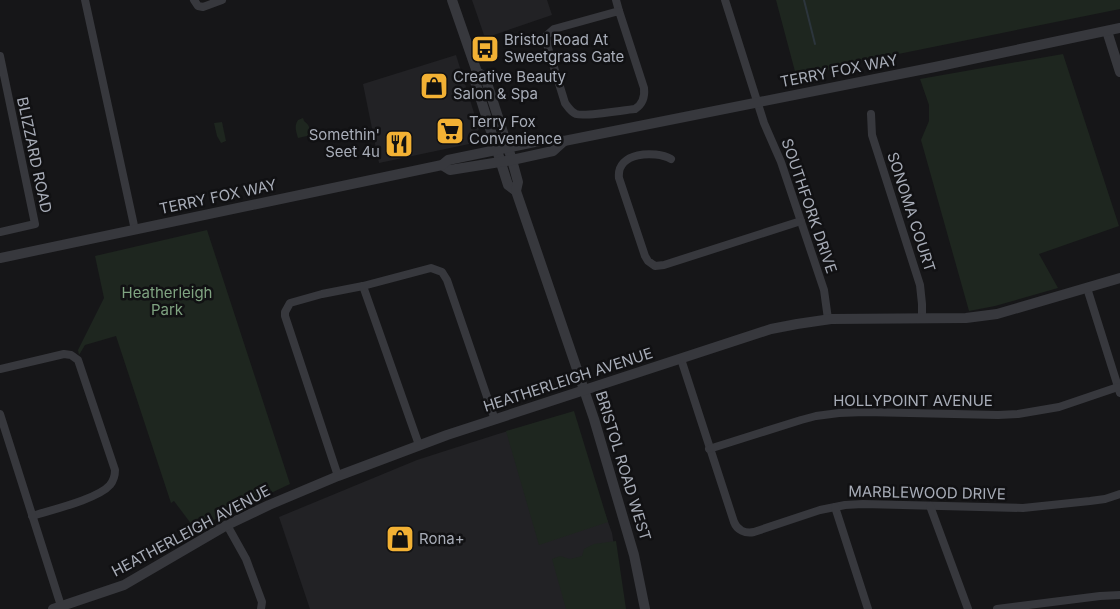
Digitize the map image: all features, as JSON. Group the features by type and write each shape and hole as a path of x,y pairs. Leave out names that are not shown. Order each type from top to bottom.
{"street":[{"path":"85,0 135,230"},
{"path":"194,0 198,6 203,7 222,0"},
{"name":"BRISTOL ROAD WEST","path":"452,0 477,72 475,81 508,185 516,191"},
{"path":"616,0 644,88 643,101 635,109 575,114 565,103 546,36 554,29 619,11"},
{"name":"SOUTHFORK DRIVE","path":"725,0 764,124 781,162 824,290 828,319"},
{"name":"TERRY FOX WAY","path":"0,258 442,166 448,160 549,139 564,141 1120,28"},
{"path":"1107,31 1120,72"},
{"name":"BLIZZARD ROAD","path":"0,61 34,224 0,232"},
{"name":"BRISTOL ROAD WEST","path":"477,72 485,77 509,148 518,182 516,191 584,390 634,555 645,609"},
{"name":"SONOMA COURT","path":"871,114 872,135 920,284 922,318"},
{"name":"TERRY FOX WAY","path":"442,166 450,170 512,160 553,151 564,141"},
{"path":"671,159 658,154 629,158 623,162 619,171 619,178 645,256 655,266 664,265 801,221"},
{"path":"338,476 285,316 290,303 431,268 442,272 447,280 495,420"},
{"name":"HEATHERLEIGH AVENUE","path":"59,608 124,585 227,525 268,505 338,476 419,445 771,330 828,319 966,318 997,314 1120,278"},
{"path":"363,286 419,445"},
{"path":"1087,288 1119,390"},
{"path":"0,369 64,354 78,360 115,470 115,478 110,486 90,497 32,516"},
{"name":"MARBLEWOOD DRIVE","path":"681,359 735,525 744,533 748,534 820,510 863,504 1023,508 1105,499 1120,494"},
{"name":"HOLLYPOINT AVENUE","path":"709,449 816,416 865,412 1018,414 1059,407 1119,390"},
{"path":"0,414 59,608"},
{"path":"930,506 968,609"},
{"path":"835,507 868,609"},
{"path":"227,525 246,559 262,602 261,609"},
{"path":"997,609 1120,595"}],"shaded area":[{"path":"472,0 547,0 552,15 485,38"},
{"path":"456,55 479,129 469,144 379,163 363,84"},
{"path":"569,413 612,533 624,609 310,609 279,517 417,460"}],"green space":[{"path":"776,0 1120,0 1120,9 844,65 797,79"},
{"path":"1063,54 1119,226 1039,254 1058,288 995,306 969,311 921,140 929,121 929,105 920,79"},
{"path":"303,118 309,126 309,133 307,136 298,138 296,124 298,120"},
{"path":"222,122 226,141 221,143 214,123"},
{"name":"Heatherleigh Park","path":"207,230 290,484 195,529 174,501 171,503 116,336 85,345 79,355 78,350 104,298 95,256"},
{"path":"574,411 608,522 539,545 506,431"},
{"path":"616,541 626,609 566,609 552,559 560,556 570,559 582,556 584,549 594,544"}],"waterway":[{"path":"804,0 815,44"}],"place":[{"name":"Bristol Road At Sweetgrass Gate","path":"485,49"},
{"name":"Creative Beauty Salon & Spa","path":"434,86"},
{"name":"Terry Fox Convenience","path":"450,131"},
{"name":"Somethin' Seet 4u","path":"399,144"},
{"name":"Rona+","path":"400,539"}]}
